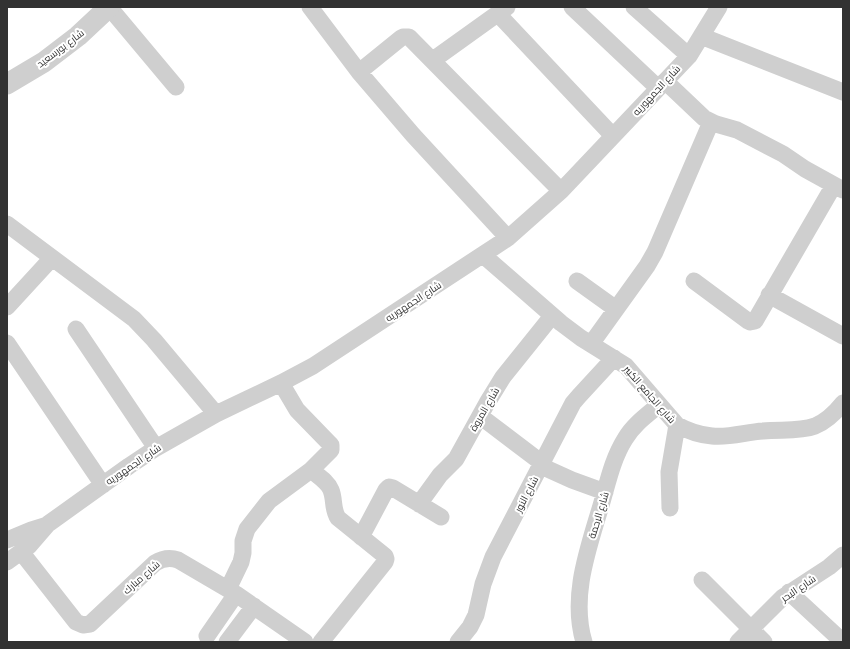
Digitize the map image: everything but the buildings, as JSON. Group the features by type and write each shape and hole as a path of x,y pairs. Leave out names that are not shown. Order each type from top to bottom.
{"street":[{"name":"شارع بورسعيد","path":"7,84 44,62 78,36 109,7"},
{"path":"109,7 176,87"},
{"path":"310,7 359,72 413,135 508,238"},
{"path":"572,7 662,85 711,122 737,130 783,154 838,188 769,295 755,321 750,322 694,282"},
{"path":"634,7 689,56"},
{"name":"شارع الجمهوريه","path":"7,562 22,553 48,524 156,448 216,414 282,383 345,346 508,238 561,191 689,56 719,7"},
{"path":"433,60 503,10 614,136"},
{"path":"359,72 401,38 406,36 412,38 561,191"},
{"path":"701,36 843,92"},
{"path":"591,344 647,266 655,252 711,122"},
{"path":"7,224 134,319 154,340 216,414"},
{"name":"شارع الجامع الكبير","path":"483,255 552,316 632,372 677,425 700,435 713,436 814,427 826,421 843,403"},
{"path":"7,307 52,258"},
{"path":"577,281 616,309"},
{"path":"769,295 843,336"},
{"name":"شارع المروة","path":"420,504 440,475 456,460 503,377 552,316"},
{"path":"76,329 156,448"},
{"path":"7,343 103,484"},
{"name":"شارع النور","path":"458,642 470,627 476,614 483,584 493,557 576,399 614,358"},
{"path":"207,636 232,592 241,562 243,541 247,528 269,501 311,470 331,450 331,445 297,410 282,383"},
{"name":"شارع الرحمة","path":"584,642 579,605 582,573 605,492 619,449 626,437 634,427 660,405"},
{"path":"480,416 542,464 572,480 605,492"},
{"path":"670,508 669,467 677,425"},
{"path":"311,470 329,486 332,493 334,511 338,518 385,556 386,560 321,642"},
{"path":"362,537 388,488 393,488 441,517"},
{"name":"شارع الجمهوريه","path":"7,540 48,524"},
{"name":"شارع مبارك","path":"22,553 76,622 83,625 90,624 155,563 166,558 178,560 232,592 305,642"},
{"name":"شارع البحر","path":"738,642 777,601 842,559"},
{"path":"702,580 750,630 764,642"},
{"path":"789,592 843,642"},
{"path":"227,642 254,606"}]}
